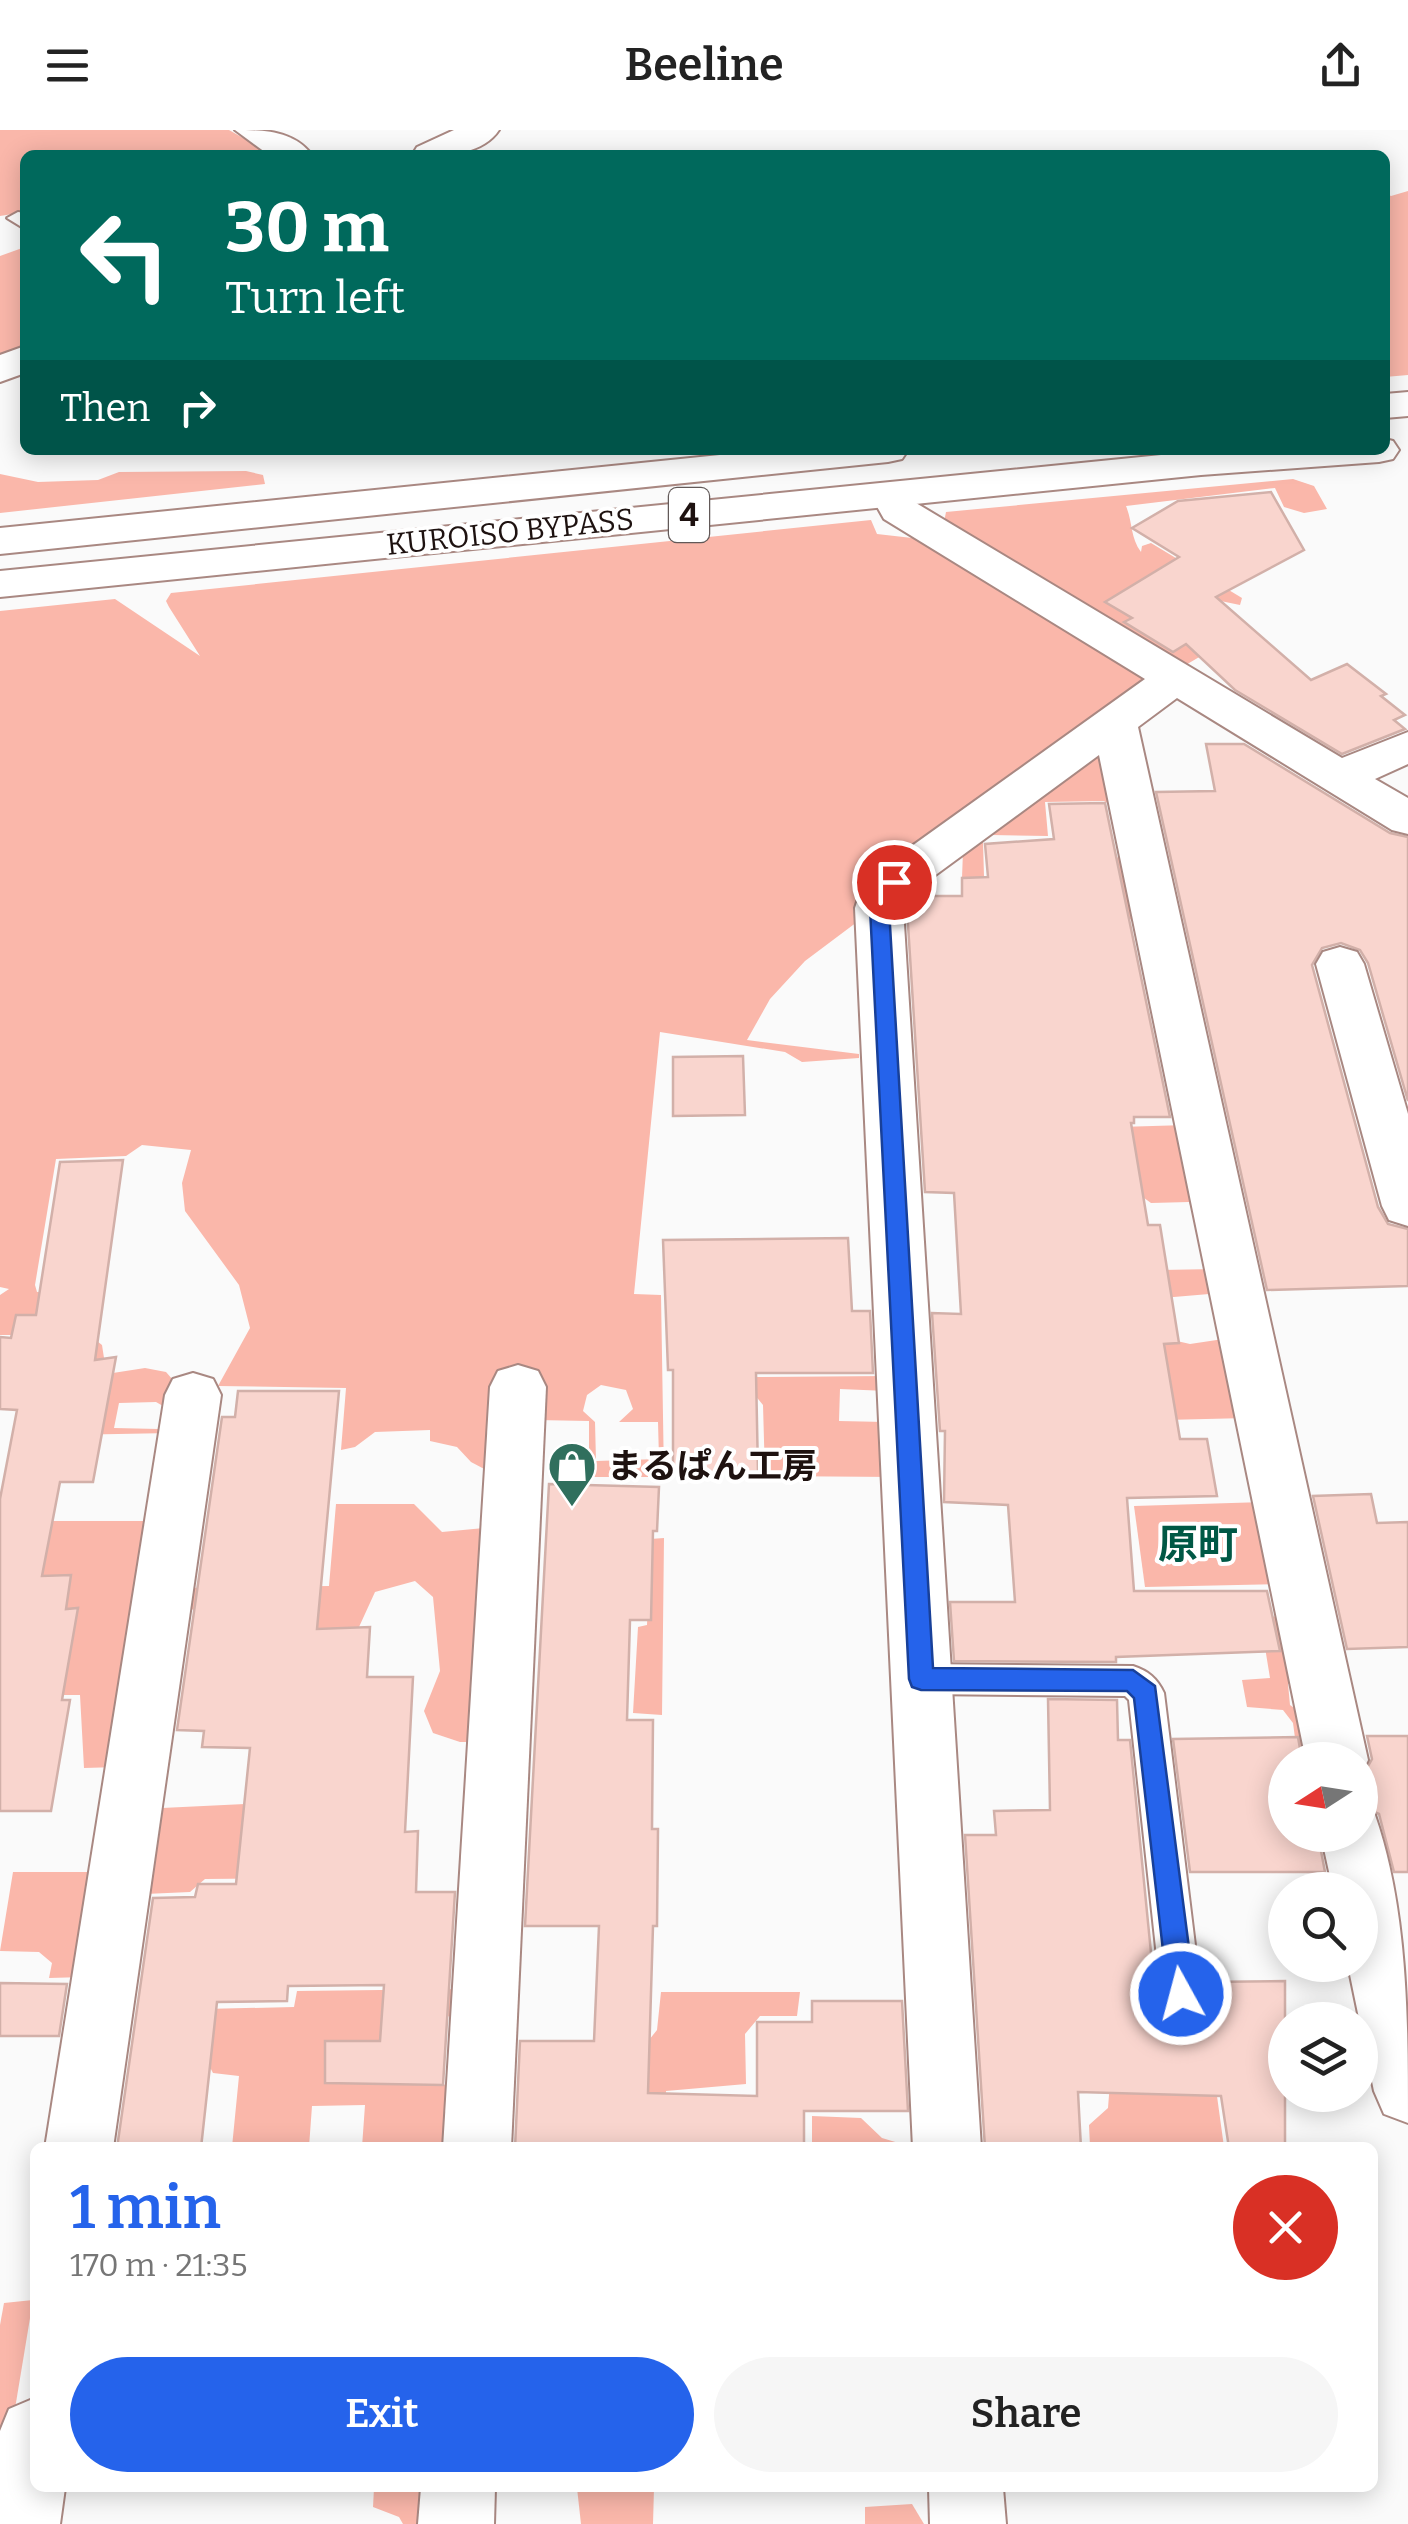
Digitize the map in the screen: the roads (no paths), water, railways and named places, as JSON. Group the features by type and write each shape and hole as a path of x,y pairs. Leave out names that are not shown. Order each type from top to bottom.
{"main road":[{"path":"252,130 286,150"},
{"path":"440,150 482,130"},
{"name":"KUROISO BYPASS","path":"0,542 840,455"},
{"name":"KUROISO BYPASS","path":"0,584 1312,455"},
{"path":"892,496 899,510 1408,819"},
{"path":"948,2142 880,908 884,893 894,882 1176,677"},
{"path":"1115,723 1333,1742"},
{"path":"1340,778 1408,746"},
{"path":"1340,964 1389,1066 1408,1206"},
{"path":"476,2142 518,1386"},
{"path":"80,2142 193,1395"},
{"path":"1357,1852 1408,2091"},
{"path":"22,2524 30,2469"},
{"path":"456,2524 458,2492"},
{"path":"966,2492 968,2524"}],"lane":[{"path":"921,1679 1133,1680 1146,1693 1181,1994"}],"place":[{"name":"まるぱん工房","path":"572,1508"}],"district":[{"name":"原町","path":"1198,1544"}]}
